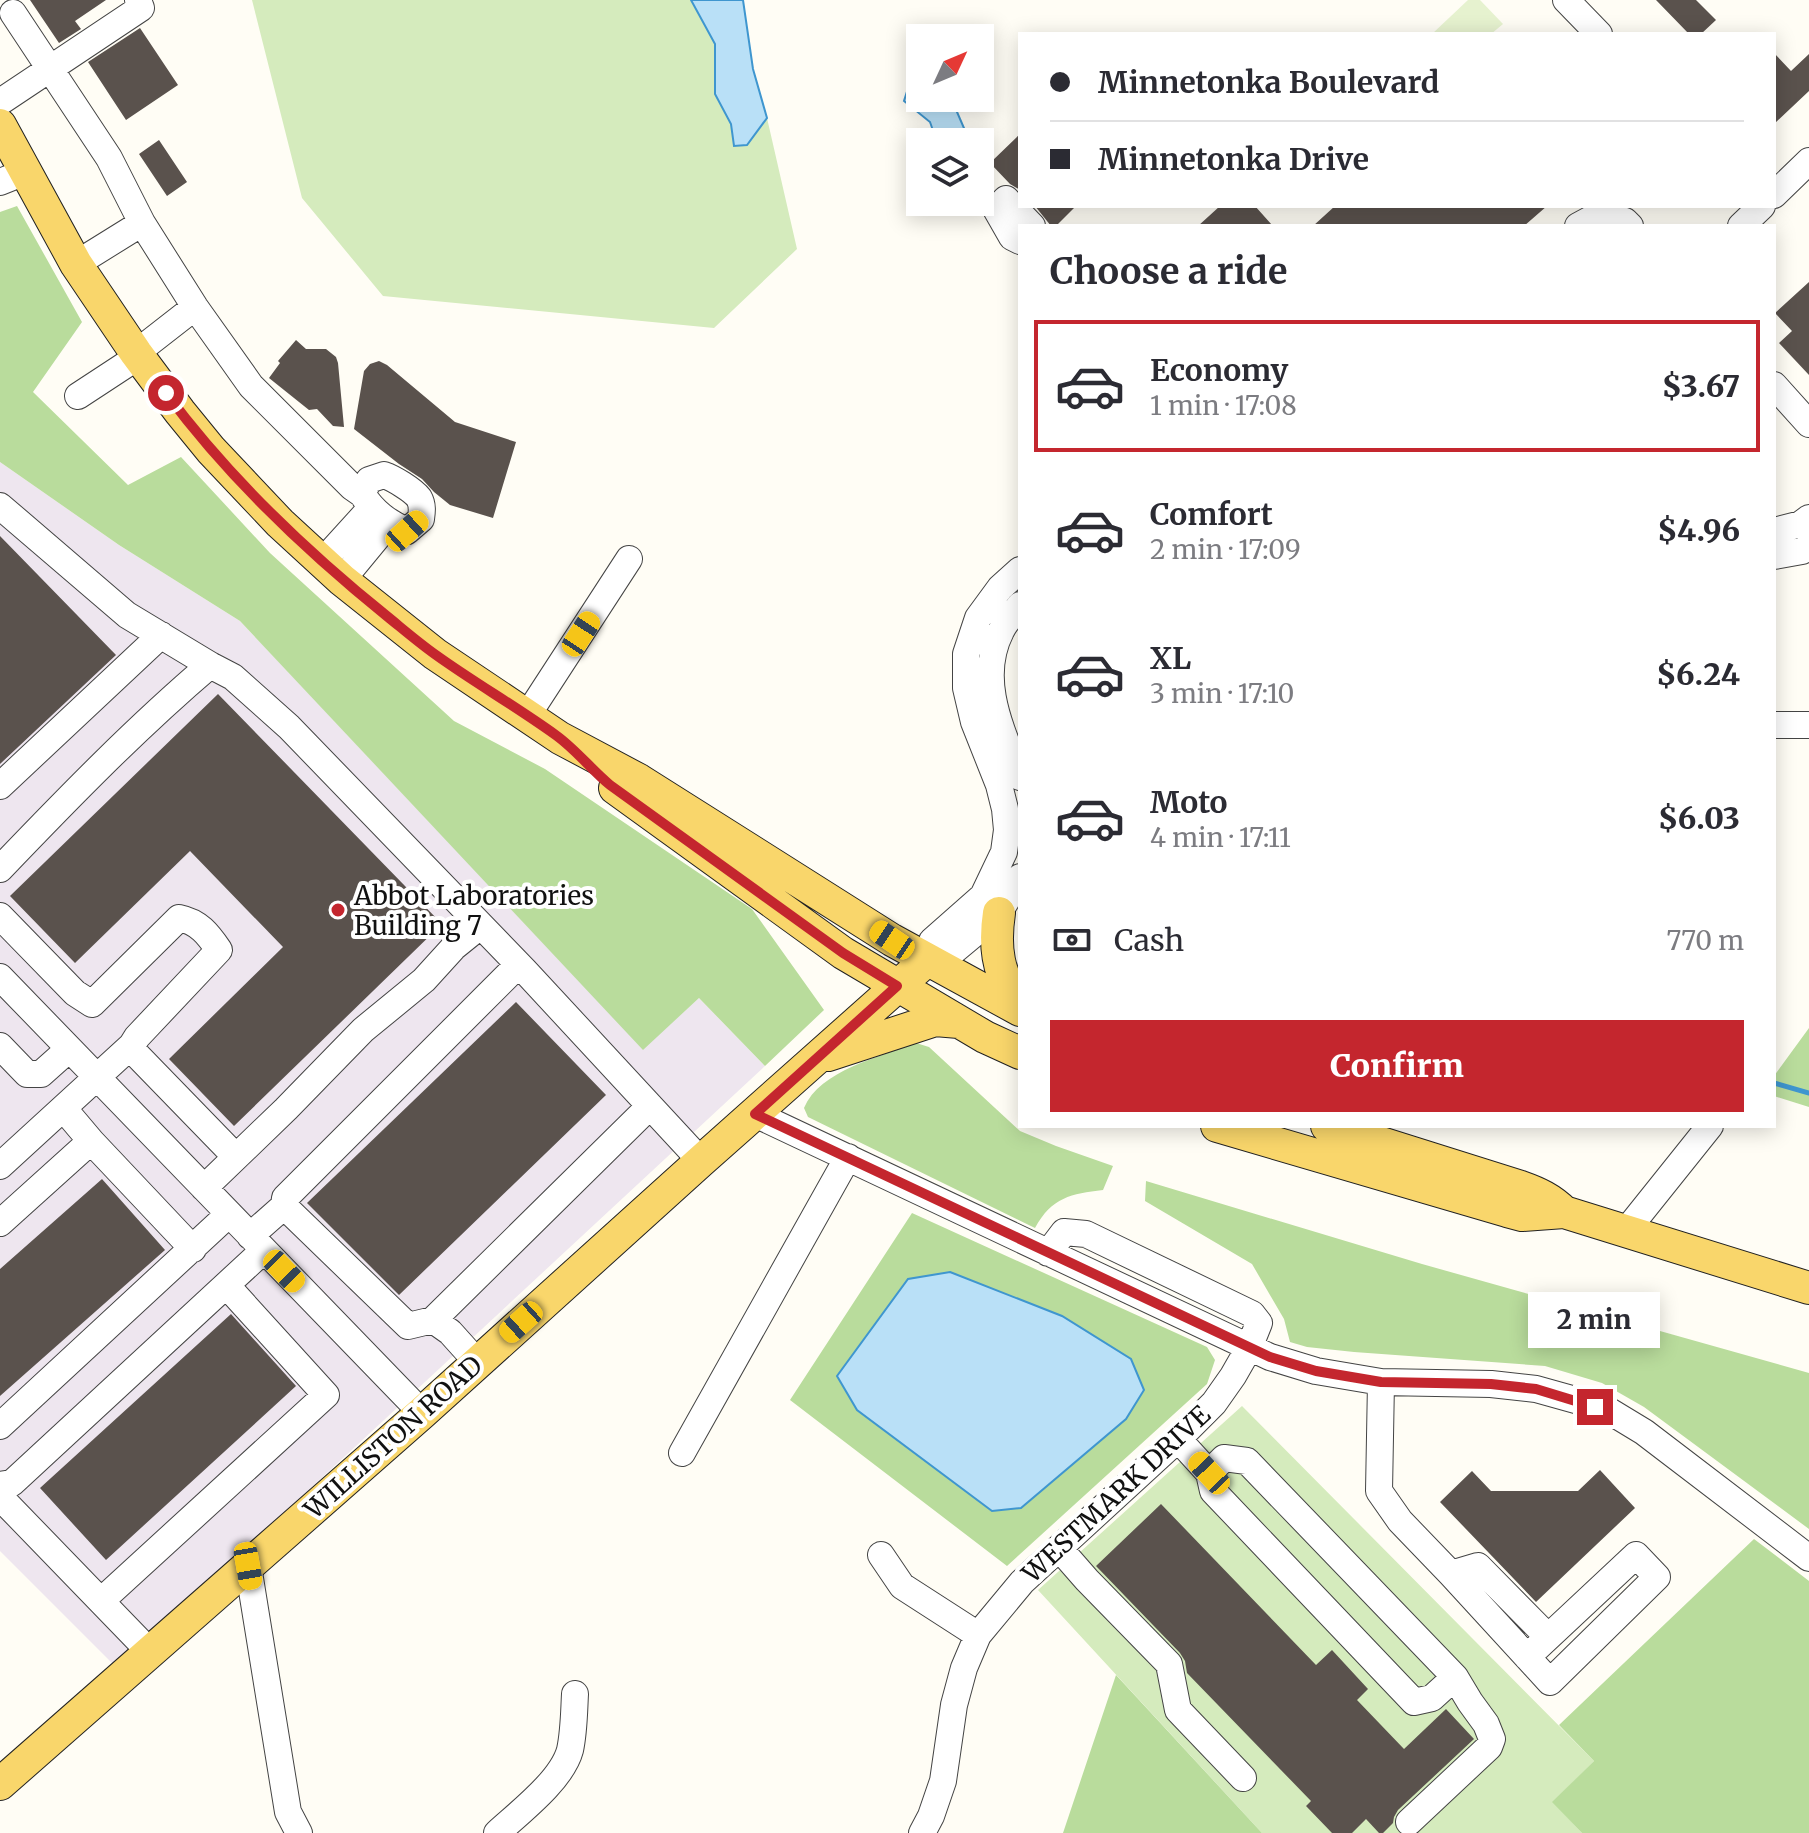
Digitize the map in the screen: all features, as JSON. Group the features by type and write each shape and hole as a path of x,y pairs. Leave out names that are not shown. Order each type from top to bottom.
{"main road":[{"path":"0,125 13,177 138,355 211,450 280,523 332,571 435,654 560,738 639,780 892,940 1018,1009"},
{"path":"560,738 610,785 843,953 985,1037 1018,1052"},
{"path":"999,913 997,958 1003,976 1018,1000"},
{"name":"WILLISTON ROAD","path":"0,1784 422,1413 927,960"},
{"path":"817,1058 935,1020 959,1022"},
{"path":"1224,1128 1522,1215 1564,1212 1809,1288"},
{"path":"1333,1128 1541,1194 1564,1212"}],"street":[{"path":"0,102 141,8 138,0"},
{"path":"1566,0 1597,32"},
{"path":"13,13 109,158 142,223 195,307 251,386 374,508 332,571"},
{"path":"1776,193 1809,161"},
{"path":"1018,240 1012,237 996,209 1006,199 1030,224"},
{"path":"1743,224 1760,208"},
{"path":"1582,224 1602,213 1628,224"},
{"path":"76,264 142,223"},
{"path":"78,396 138,355 195,307"},
{"path":"1776,387 1809,424"},
{"path":"0,506 127,615 233,677 289,727 701,1161"},
{"path":"1776,530 1801,524 1809,518"},
{"path":"1776,556 1809,547"},
{"path":"527,716 629,559"},
{"name":"WILLISTON ROAD","path":"927,960 932,941 983,896 1004,852 1007,830 1005,809 968,699 966,654 978,618 1000,588 1018,572"},
{"path":"1018,608 1001,629 990,662 993,705 1018,772"},
{"path":"0,786 161,635"},
{"path":"0,869 170,699 210,665"},
{"path":"1776,725 1809,725"},
{"name":"WILLISTON ROAD","path":"927,960 951,953 999,913 1018,880"},
{"path":"0,916 75,993 92,1004 179,918 190,920 207,932 219,950 137,1037 133,1049 0,1166"},
{"path":"204,1188 363,1030 424,980 454,947 480,926"},
{"path":"0,1485 12,1483 227,1286 284,1206 285,1198 518,965"},
{"path":"0,977 422,1413"},
{"path":"0,1046 27,1074 41,1074 69,1049"},
{"path":"133,1049 236,1157"},
{"path":"284,1206 408,1326 433,1320 650,1106"},
{"path":"64,1109 193,1249"},
{"path":"755,1114 1249,1348 1316,1371 1381,1382 1491,1384 1536,1389 1611,1412 1644,1432 1809,1558"},
{"path":"1626,1231 1708,1128"},
{"path":"0,1223 91,1141"},
{"path":"682,1453 848,1157"},
{"path":"0,1426 229,1214"},
{"path":"101,1601 326,1395 227,1286"},
{"path":"433,1320 450,1332 477,1362"},
{"name":"WESTMARK DRIVE","path":"922,1833 943,1781 954,1705 964,1668 978,1635 1022,1582 1214,1403 1249,1348"},
{"path":"1381,1382 1379,1491 1400,1521 1550,1682 1657,1577 1636,1555 1527,1657"},
{"path":"1178,1439 1209,1473 1213,1491 1414,1702 1432,1698 1455,1677"},
{"path":"1209,1473 1224,1458 1247,1461 1455,1677 1486,1724 1492,1739 1489,1747 1409,1822"},
{"path":"0,1497 150,1652"},
{"path":"1059,1548 1169,1664 1178,1710 1243,1778"},
{"path":"881,1555 902,1586 978,1635"},
{"path":"248,1566 288,1812 299,1833"},
{"path":"1451,1574 1478,1566 1555,1631 1583,1649"},
{"path":"497,1833 559,1772 569,1753 575,1694"}],"shaded area":[{"path":"0,462 119,545 240,621 643,1049 699,998 765,1066 117,1668 0,1551"}],"green space":[{"path":"252,0 691,0 715,44 715,94 731,124 734,145 747,145 767,118 797,249 714,328 383,296 302,198"},
{"path":"1468,0 1480,0 1503,24 1493,32 1434,32"},
{"path":"17,206 82,322 33,392 128,485 181,457 270,553 454,721 545,769 752,909 824,1010 765,1066 699,998 643,1050 240,621 119,545 0,462 0,212"},
{"path":"1809,1028 1809,1107 1776,1097 1776,1073"},
{"path":"916,1043 929,1047 1020,1131 1113,1166 1103,1190 1063,1199 1048,1210 1035,1228 808,1117 804,1108 812,1095 837,1074"},
{"path":"1146,1181 1422,1264 1809,1373 1809,1529 1644,1407 1602,1383 1545,1366 1354,1352 1290,1342 1284,1319 1252,1264 1145,1201"},
{"path":"912,1213 1207,1347 1215,1360 1207,1384 1007,1566 790,1400"},
{"path":"1242,1406 1594,1761 1553,1802 1582,1833 1262,1833 1038,1590"},
{"path":"1754,1539 1809,1581 1809,1833 1582,1833 1552,1802 1594,1761 1559,1725"},
{"path":"1116,1675 1262,1833 1063,1833"}],"water":[{"path":"691,0 743,0 753,69 767,118 747,145 734,146 731,124 715,94 715,44"},
{"path":"918,112 957,112 964,128 932,128 930,122"},
{"path":"950,1272 1062,1316 1131,1359 1144,1390 1126,1419 1021,1508 992,1511 857,1410 837,1376 908,1279"}],"building":[{"path":"30,0 106,0 75,21 81,29 59,43"},
{"path":"1656,0 1696,0 1716,20 1703,32 1687,32"},
{"path":"140,28 178,85 126,120 88,62"},
{"path":"1809,54 1809,91 1776,122 1776,55 1791,71"},
{"path":"1018,136 1018,189 994,167 994,159"},
{"path":"159,140 187,182 167,196 139,154"},
{"path":"1037,208 1074,208 1058,224 1049,224"},
{"path":"1218,208 1257,208 1271,224 1200,224"},
{"path":"1333,208 1545,208 1526,224 1315,224"},
{"path":"1809,282 1809,375 1779,343 1792,331 1776,312"},
{"path":"296,340 306,349 326,349 336,357 344,427 333,426 317,409 309,410 269,378 280,363 278,361"},
{"path":"379,361 455,422 516,442 493,518 450,505 422,479 354,429 364,371 370,364"},
{"path":"0,536 116,655 0,764"},
{"name":"Abbot Laboratories Building 7","path":"218,694 442,924 234,1126 169,1059 283,947 190,851 75,963 10,896"},
{"path":"516,1002 606,1095 399,1295 307,1203"},
{"path":"102,1179 165,1250 0,1396 0,1269"},
{"path":"231,1314 296,1386 106,1560 40,1488"},
{"path":"1600,1470 1635,1508 1536,1602 1440,1502 1472,1471 1491,1491 1578,1491"},
{"path":"1161,1504 1316,1665 1332,1650 1368,1689 1357,1700 1404,1749 1446,1709 1474,1739 1398,1810 1393,1823 1383,1833 1379,1833 1366,1819 1352,1833 1332,1833 1306,1806 1311,1801 1187,1673 1180,1653 1096,1566"}],"waterway":[{"path":"1776,1084 1809,1093"}],"place":[{"name":"Abbot Laboratories Building 7","path":"338,910"}],"route":[{"path":"166,393 211,450 280,523 342,580 435,654 560,738 610,785 843,953 897,986 755,1114 1270,1357 1316,1371 1381,1382 1491,1384 1536,1389 1595,1407"}]}
